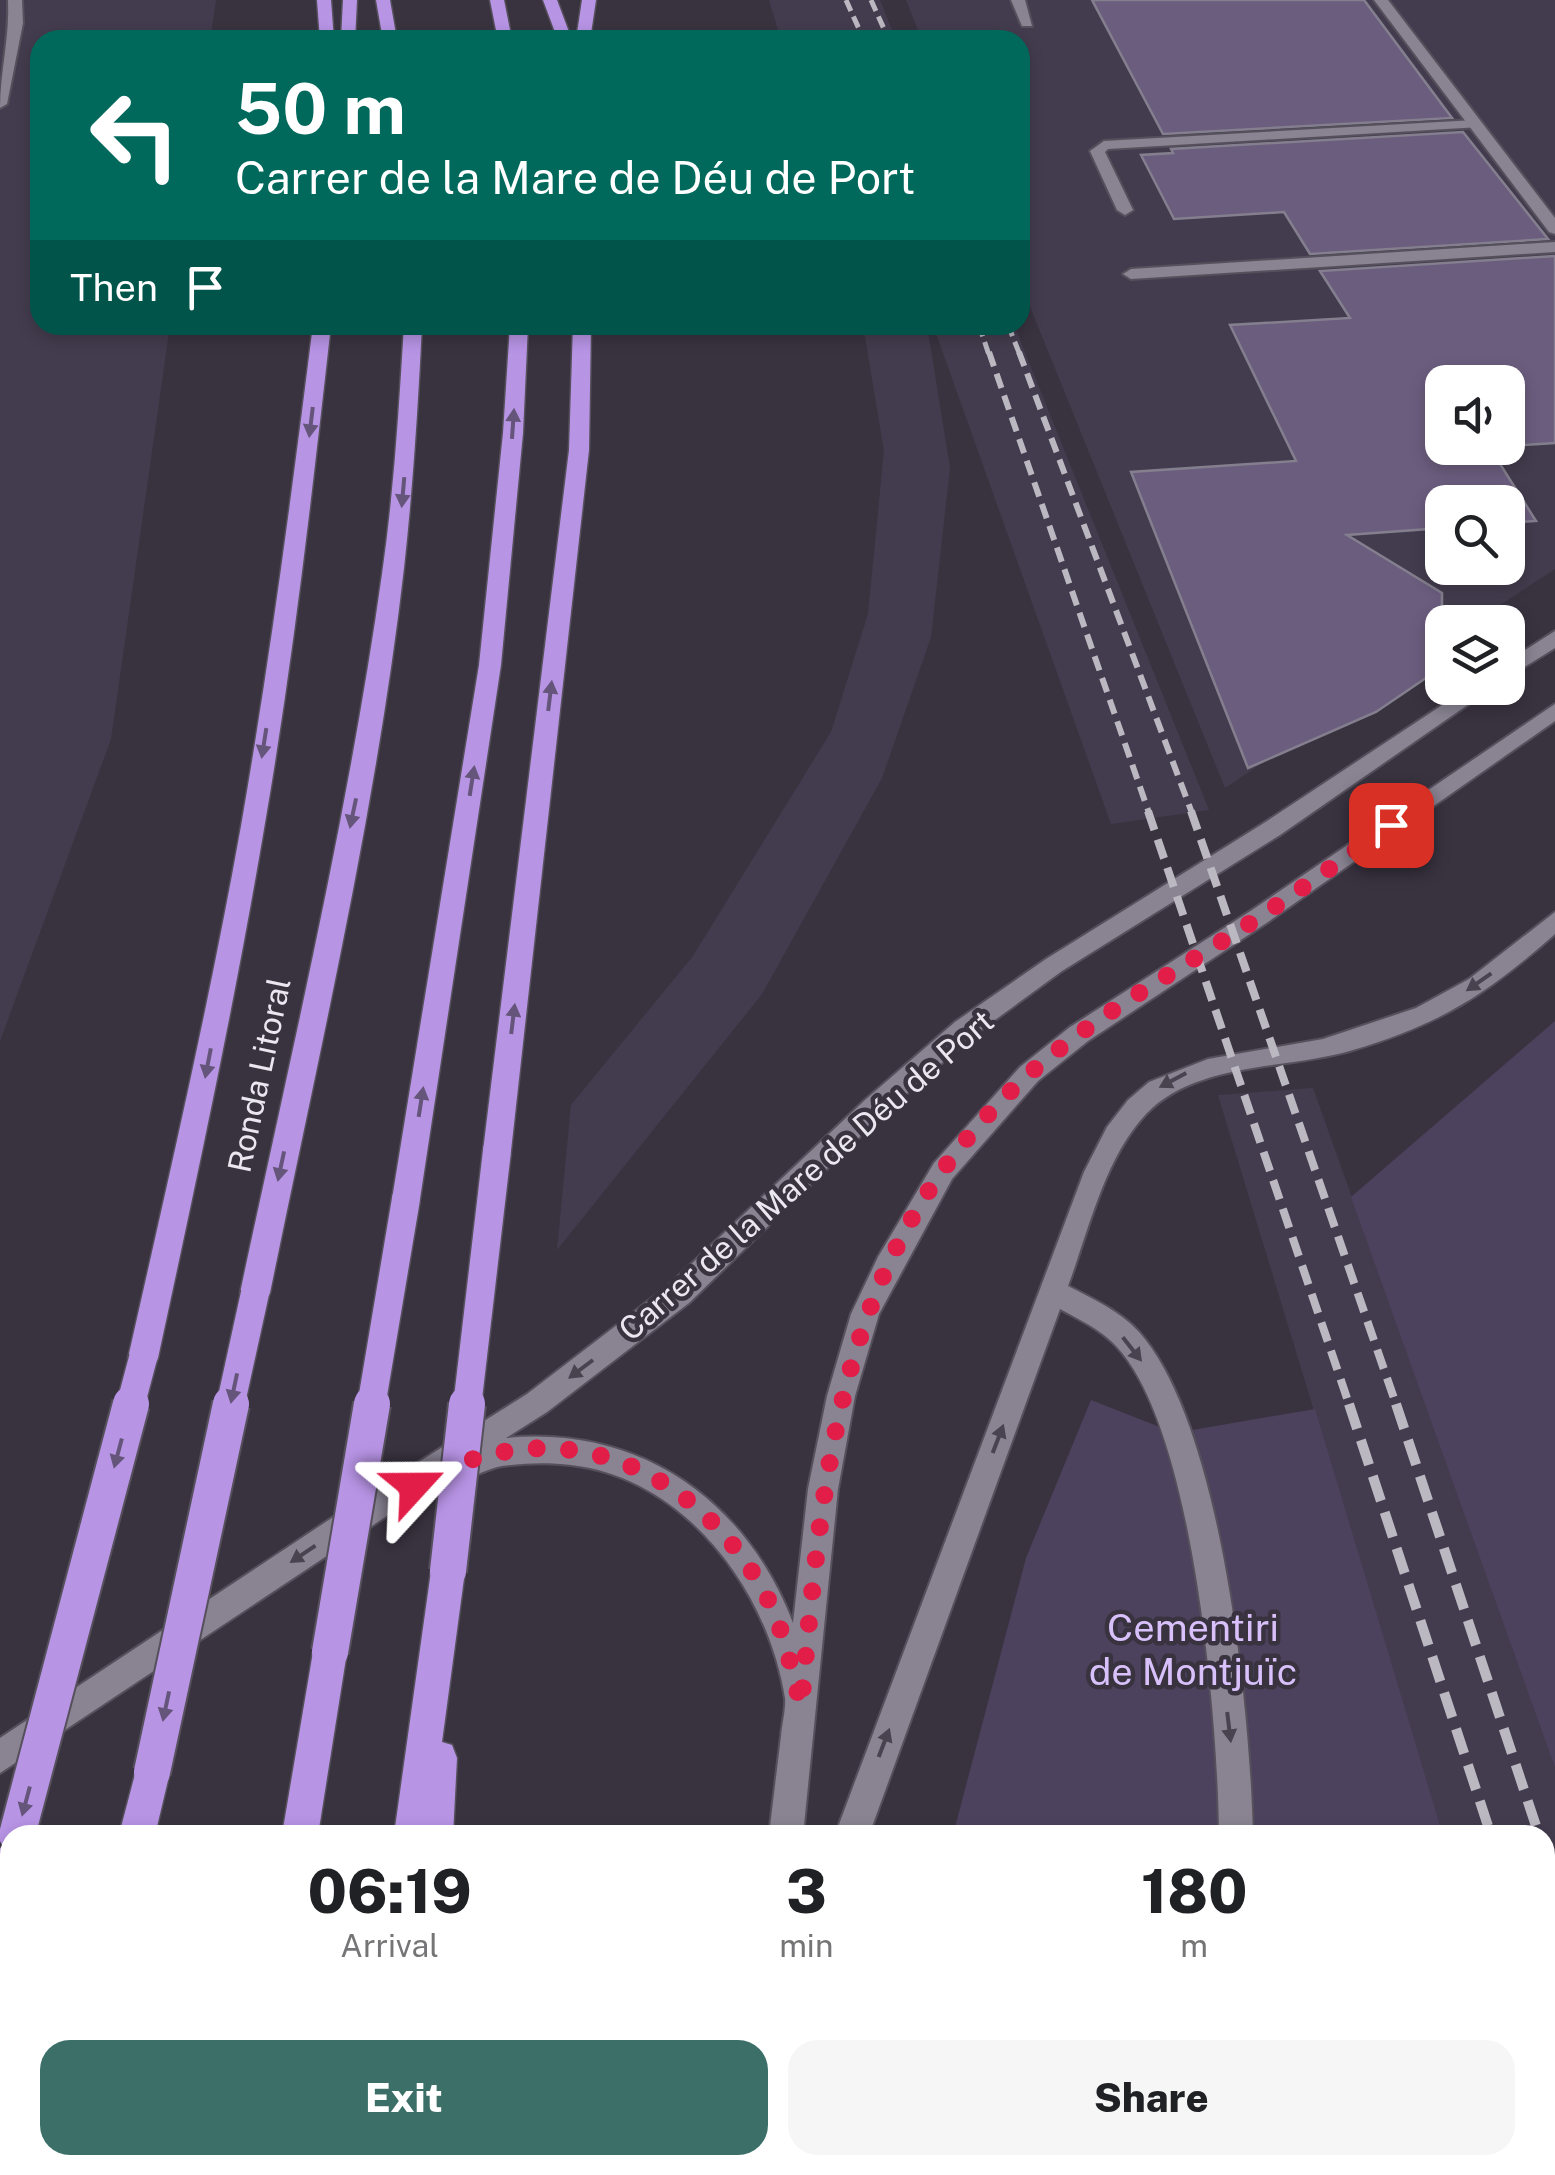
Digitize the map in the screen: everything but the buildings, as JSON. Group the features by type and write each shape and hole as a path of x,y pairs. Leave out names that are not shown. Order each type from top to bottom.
{"highway":[{"path":"324,0 326,30"},
{"path":"348,30 350,0"},
{"path":"383,0 388,30"},
{"path":"497,0 502,30"},
{"path":"550,0 561,30"},
{"path":"578,0 582,30"},
{"path":"584,30 589,0"},
{"path":"20,1825 143,1358 200,1106 241,894 303,491 321,335"},
{"name":"Ronda Litoral","path":"139,1825 255,1293 386,636 410,413 413,335"},
{"path":"302,1825 490,665 513,433 518,335"},
{"path":"413,1825 448,1571 578,450 582,335"},
{"path":"435,1825 448,1571"}],"street":[{"path":"0,104 16,22 15,0"},
{"path":"1018,0 1027,23"},
{"path":"1381,0 1555,228"},
{"path":"1125,210 1097,151 1104,144 1475,124"},
{"path":"1131,274 1555,247"},
{"path":"1525,658 1555,638"},
{"name":"Carrer de la Mare de Déu de Port","path":"0,1757 384,1500 537,1403 679,1294 874,1108 964,1030 1054,966 1272,829 1457,705"},
{"name":"Carrer de la Mare de Déu de Port","path":"787,1825 822,1489 841,1396 865,1314 888,1265 943,1171 1029,1074 1080,1034 1260,916 1555,711"},
{"path":"856,1825 1112,1137 1136,1104 1171,1079 1197,1068 1312,1051 1426,1014 1502,966 1555,921"},
{"path":"1054,1292 1097,1316 1133,1344 1175,1433 1212,1582 1236,1782 1236,1825"},
{"name":"Carrer de la Mare de Déu de Port","path":"384,1500 476,1458 514,1451 552,1449 608,1456 656,1475 696,1505 730,1542 764,1591 785,1645 801,1706"}],"shaded area":[{"path":"0,0 216,0 212,30 30,30 30,335 169,335 111,739 0,1041"},
{"path":"769,0 880,0 892,30 778,30"},
{"path":"906,0 1555,0 1555,569 1500,605 1425,605 1425,654 1225,788 1030,307 1030,30 918,30"},
{"path":"865,335 929,335 950,468 931,637 882,778 762,994 557,1250 571,1105 693,956 831,732 868,614 884,451"},
{"path":"937,335 1018,335 1209,810 1111,824"},
{"path":"1313,1088 1555,1768 1555,1825 1440,1825 1218,1095"}],"green space":[{"path":"1555,1021 1555,1768 1351,1197"},
{"name":"Cementiri de Montjuïc","path":"1091,1400 1175,1433 1315,1409 1440,1825 956,1825 1026,1558"}],"railway":[{"path":"846,0 860,30"},
{"path":"871,0 884,30"},
{"path":"982,335 989,355"},
{"path":"1012,335 1020,355"},
{"path":"989,352 1149,813"},
{"path":"1019,352 1192,813"},
{"path":"1148,811 1350,1406"},
{"path":"1191,811 1397,1407"},
{"path":"1350,1406 1488,1825"},
{"path":"1397,1407 1536,1825"}],"route":[{"path":"414,1486 476,1458 552,1449 608,1456 656,1475 696,1505 730,1542 764,1591 785,1645 801,1706 822,1489 841,1396 865,1314 888,1265 943,1171 1029,1074 1080,1034 1391,825"}]}
